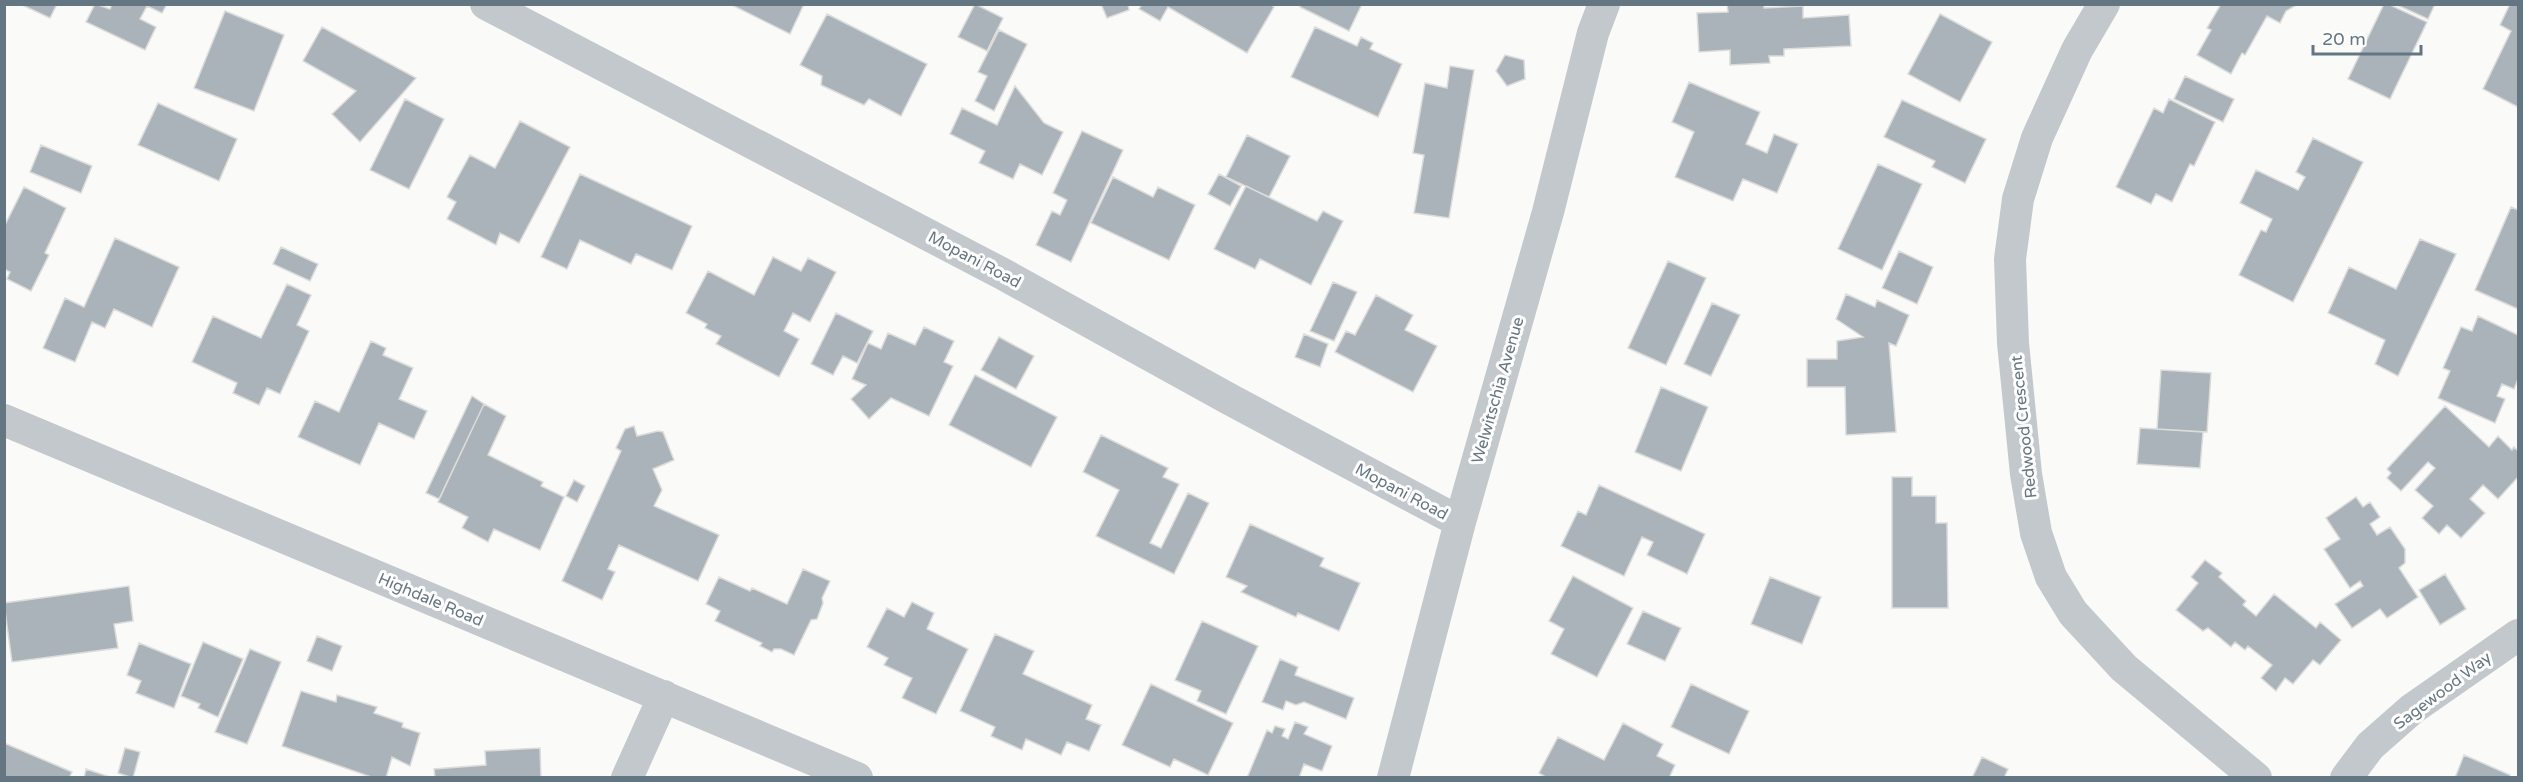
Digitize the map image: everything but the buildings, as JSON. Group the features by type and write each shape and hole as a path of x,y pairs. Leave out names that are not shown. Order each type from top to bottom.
{"street":[{"name":"Mopani Road","path":"486,4 980,261 1231,400 1460,522"},
{"name":"Redwood Crescent","path":"2104,4 2077,50 2037,138 2018,199 2010,259 2013,343 2026,474 2036,533 2051,578 2073,613 2124,668 2256,777"},
{"name":"Welwitschia Avenue","path":"1393,777 1460,522 1548,212 1599,6"},
{"name":"Highdale Road","path":"4,420 856,777"},
{"name":"Sagewood Way","path":"2346,777 2370,746 2412,709 2518,635"},
{"path":"627,777 664,696"}]}
